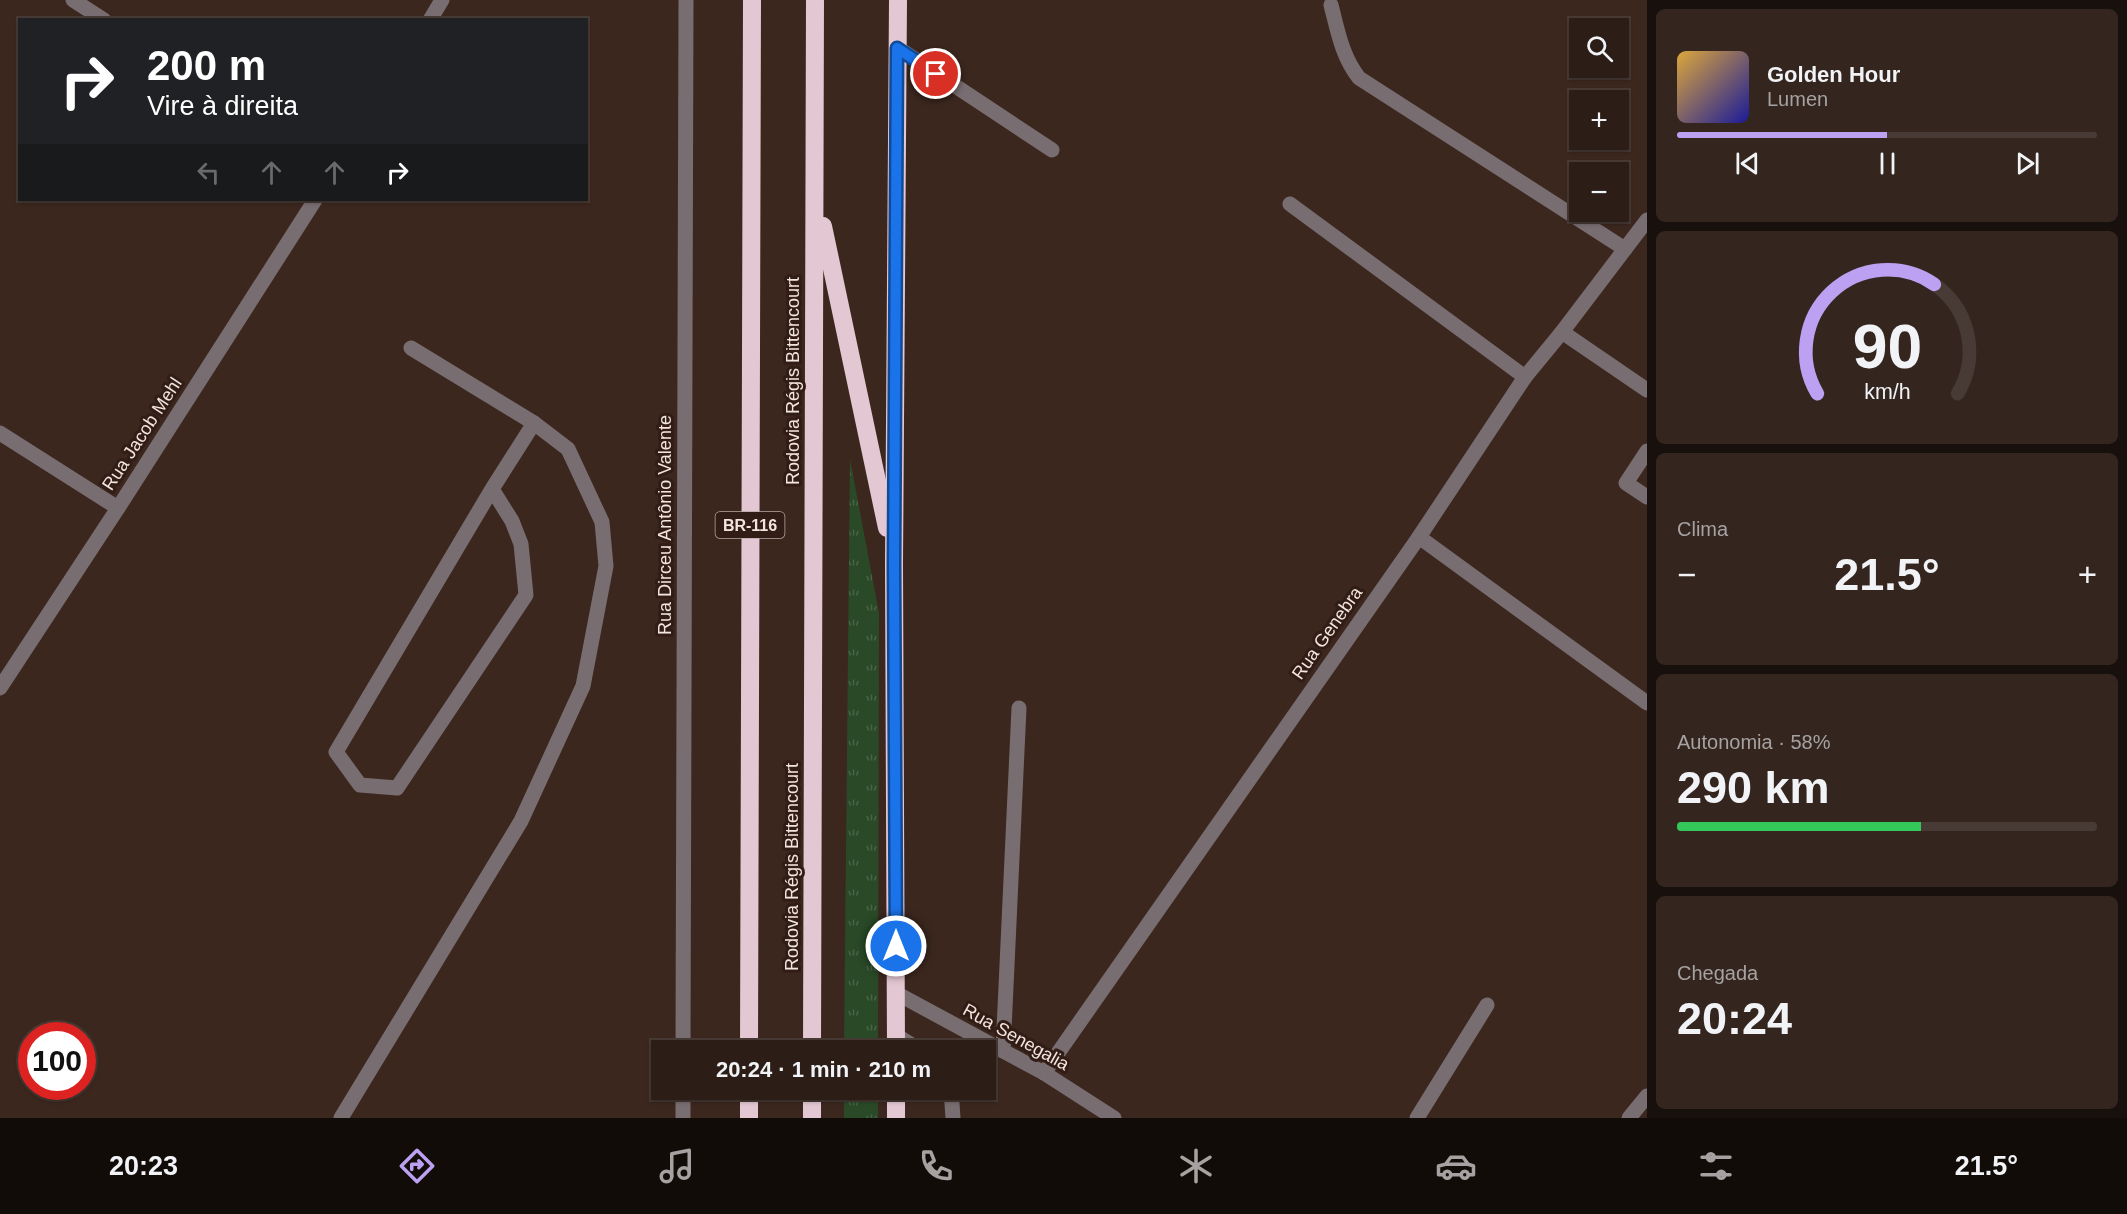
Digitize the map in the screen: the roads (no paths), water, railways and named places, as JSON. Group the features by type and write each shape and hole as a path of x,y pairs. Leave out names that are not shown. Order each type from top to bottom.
{"highway":[{"name":"BR-116","path":"749,1040 752,0"},
{"name":"Rodovia Régis Bittencourt","path":"812,1040 815,0"},
{"path":"896,1040 894,564 898,0"},
{"path":"815,189 894,564"},
{"path":"749,1100 749,1118"},
{"path":"812,1100 812,1118"},
{"path":"896,1100 896,1118"}],"street":[{"path":"431,18 442,0"},
{"name":"Rua Dirceu Antônio Valente","path":"683,1040 686,0"},
{"path":"79,2 101,18"},
{"path":"1331,5 1342,51 1349,66 1359,78 1625,249"},
{"path":"897,48 1052,150"},
{"name":"Rua Jacob Mehl","path":"0,688 314,201"},
{"path":"1290,204 1525,377"},
{"name":"Rua Genebra","path":"1044,1073 1419,537 1525,377 1647,220"},
{"path":"1562,332 1647,390"},
{"path":"342,1118 520,821 583,686 606,566 602,522 568,449 534,423 411,348"},
{"path":"492,489 512,521 521,544 526,595 397,788 360,785 336,752 492,489 534,423"},
{"path":"0,433 118,508"},
{"path":"1647,451 1626,483 1647,497"},
{"path":"1419,537 1647,703"},
{"path":"1003,1051 1019,708"},
{"name":"Rua Senegalia","path":"896,993 1044,1073 1114,1118"},
{"path":"1418,1118 1487,1005"},
{"path":"1629,1118 1647,1096"},
{"path":"683,1100 683,1118"},
{"path":"951,1100 952,1118"}]}
